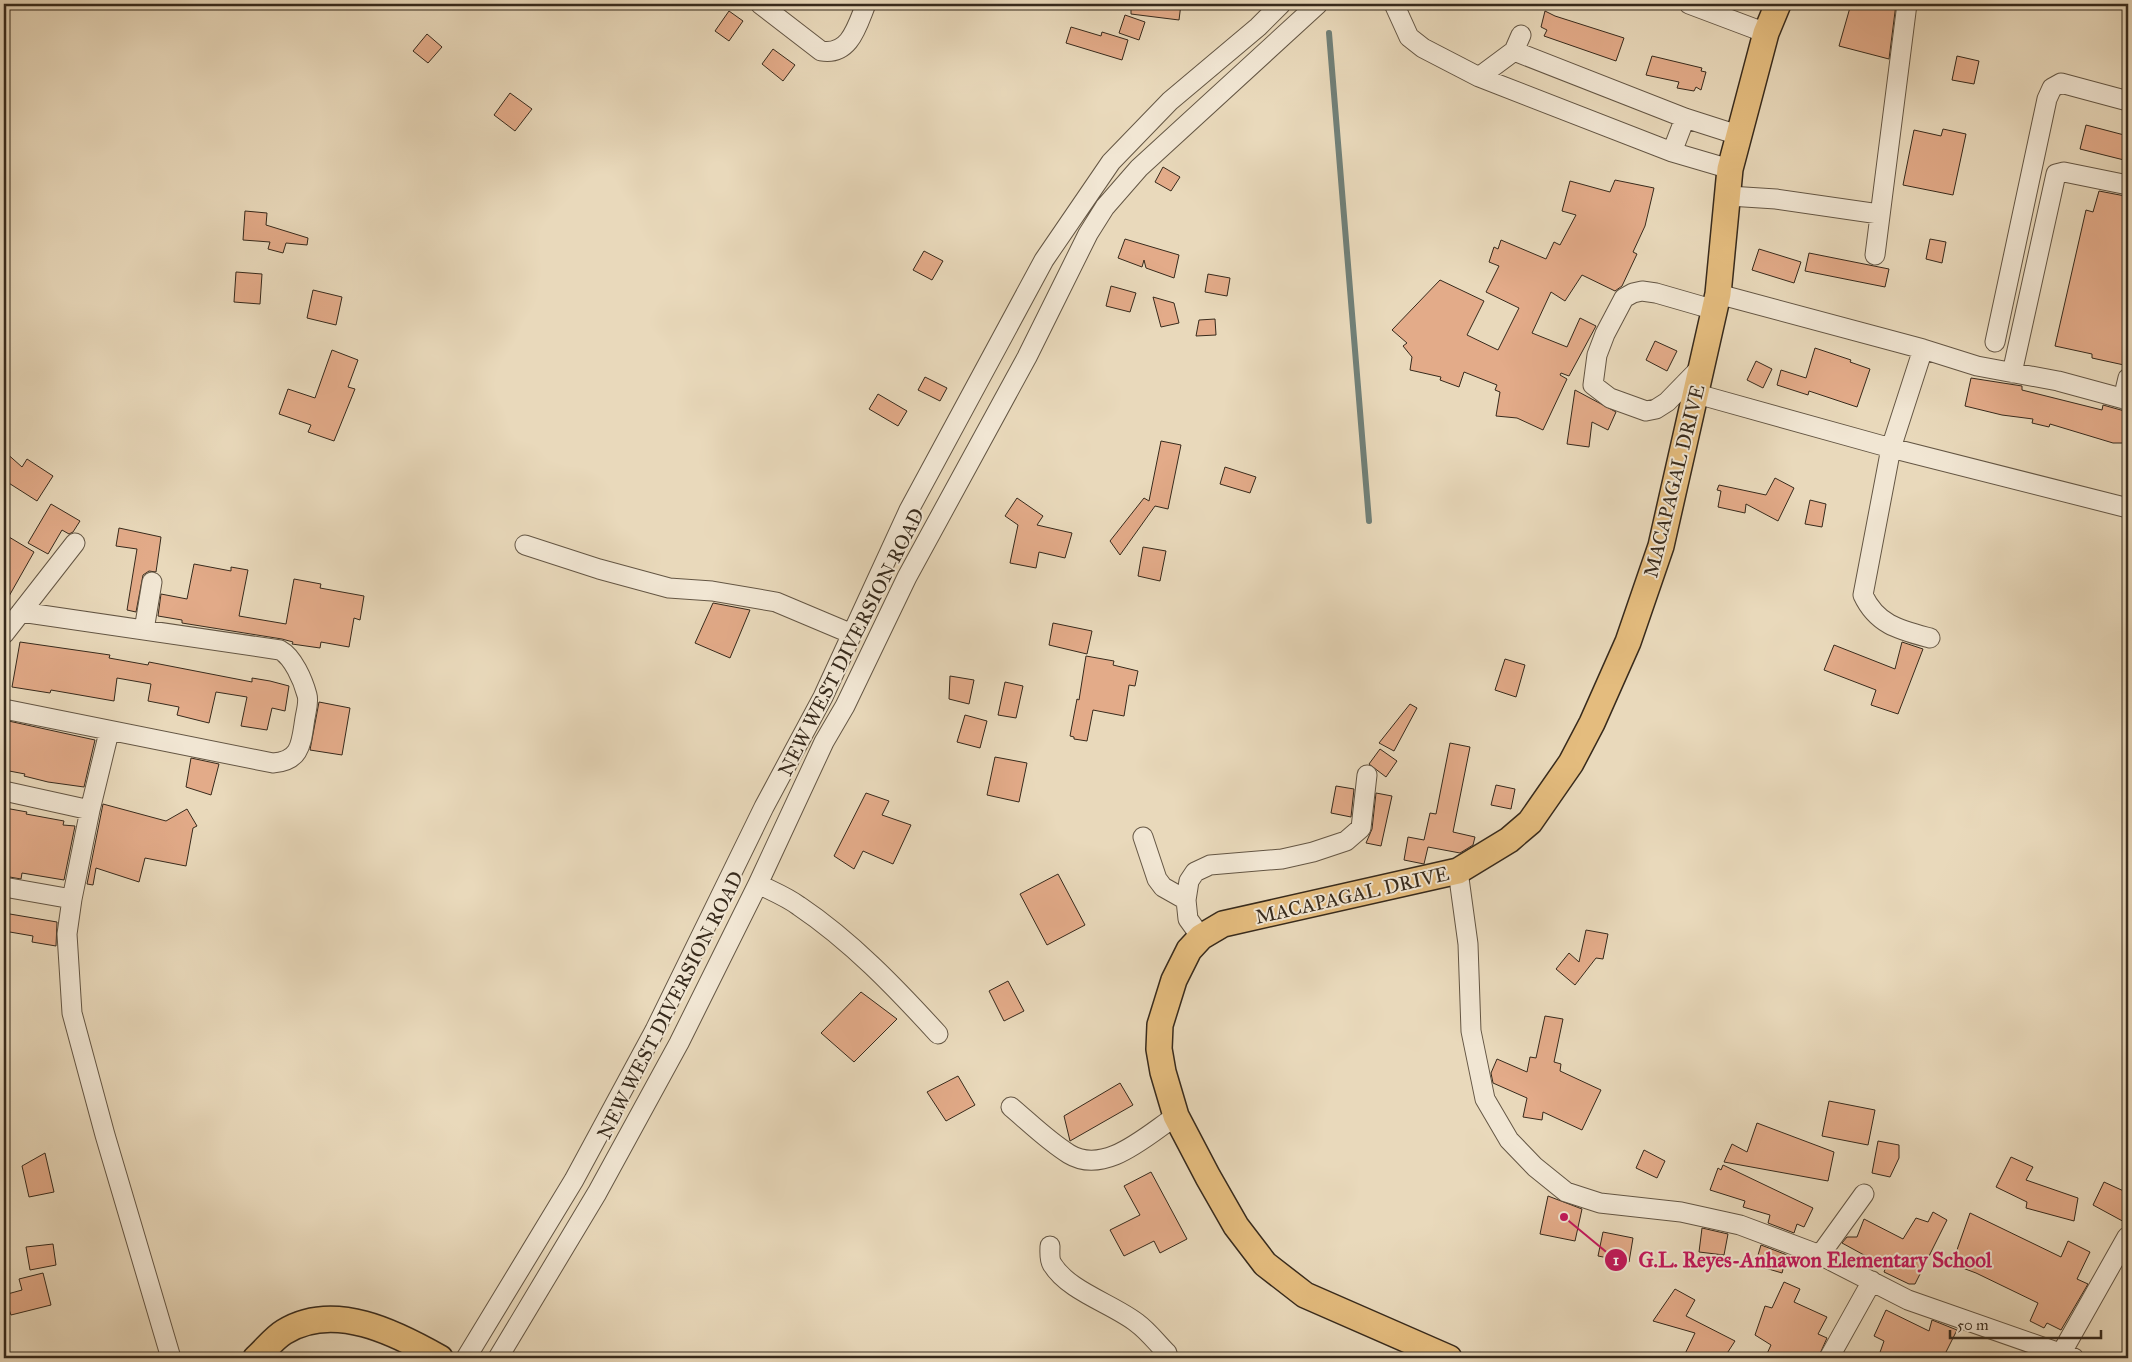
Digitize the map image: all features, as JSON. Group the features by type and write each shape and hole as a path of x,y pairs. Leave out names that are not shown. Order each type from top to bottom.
{"main road":[{"name":"MACAPAGAL DRIVE","path":"1449,1358 1305,1295 1265,1264 1236,1226 1176,1116 1163,1072 1159,1049 1160,1025 1174,980 1189,950 1201,937 1223,924 1458,871 1510,840 1530,822 1560,779 1592,724 1628,642 1662,546 1704,364 1716,302 1729,196 1730,169 1766,33 1778,4"},
{"path":"256,1358 284,1332 310,1322 344,1320 373,1326 403,1337 440,1358"}],"street":[{"path":"760,4 821,51 832,52 840,50 848,41 866,4"},
{"name":"NEW WEST DIVERSION ROAD","path":"466,1358 574,1180 655,1030 764,807 823,696 910,510 1044,260 1111,162 1170,101 1258,27 1281,4"},
{"name":"NEW WEST DIVERSION ROAD","path":"498,1358 602,1184 687,1028 758,884 824,742 845,706 907,577 1027,357 1088,234 1105,207 1139,168 1318,4"},
{"path":"1394,4 1409,36 1423,48 1480,77 1672,152 1730,169"},
{"path":"1689,4 1766,33"},
{"path":"1875,255 1907,4"},
{"path":"1480,77 1517,43 1685,118 1738,135"},
{"path":"1995,342 2047,99 2052,88 2061,83 2128,101"},
{"path":"1672,152 1685,118"},
{"path":"2012,374 2056,174 2064,172 2128,185"},
{"path":"1729,196 1776,199 1880,214"},
{"path":"1704,364 1666,402 1646,411 1610,398 1593,384 1597,354 1605,334 1624,298 1642,291 1716,302 1923,349 1977,366 2058,381 2126,399 2128,378"},
{"path":"1923,349 1890,448 1863,595 1870,609 1880,619 1900,630 1930,638"},
{"path":"1697,394 1890,448 2128,508"},
{"path":"4,634 75,543"},
{"path":"525,545 599,569 669,588 712,591 776,602 852,634"},
{"path":"144,630 152,582"},
{"path":"4,709 109,732 273,763 284,762 295,756 299,749 308,697 287,654 270,647 21,612"},
{"path":"109,732 90,810 67,934 72,1013 105,1135 172,1358"},
{"path":"1201,937 1188,918 1186,900 1189,881 1195,872 1210,865 1282,859 1313,852 1346,841 1361,828 1367,775"},
{"path":"4,791 90,810"},
{"path":"1143,837 1157,879 1163,888 1186,900"},
{"path":"1458,871 1468,944 1471,1031 1485,1099 1509,1140 1535,1167 1566,1192 1600,1204 1681,1212 1740,1225 1820,1255 1908,1300 2068,1355 2127,1237"},
{"path":"758,884 798,905 847,943 906,998 938,1034"},
{"path":"4,887 72,899"},
{"path":"1011,1107 1070,1154 1086,1160 1103,1159 1121,1153 1176,1116"},
{"path":"1820,1255 1864,1194"},
{"path":"1050,1246 1049,1255 1052,1264 1057,1270 1082,1292 1106,1302 1139,1324 1167,1353 1168,1358"},
{"path":"1829,1358 1872,1281"}],"building":[{"path":"1131,4 1181,4 1179,20 1131,14"},
{"path":"1851,4 1896,4 1889,59 1839,46"},
{"path":"729,11 743,21 729,41 715,31"},
{"path":"1545,11 1624,38 1616,61 1544,36 1547,30 1541,27"},
{"path":"1125,15 1145,22 1139,40 1119,33"},
{"path":"1071,27 1101,36 1102,32 1128,40 1122,60 1066,43"},
{"path":"427,34 442,47 428,63 413,51"},
{"path":"773,49 795,65 783,81 762,64"},
{"path":"1652,56 1702,68 1701,71 1706,72 1701,90 1696,87 1694,91 1677,88 1679,82 1646,75"},
{"path":"1957,56 1979,61 1974,84 1952,80"},
{"path":"510,93 532,109 515,131 494,115"},
{"path":"2086,125 2128,136 2128,161 2080,149"},
{"path":"1943,129 1966,134 1953,195 1903,185 1914,130 1941,136"},
{"path":"1163,167 1180,177 1171,191 1155,182"},
{"path":"1615,180 1654,188 1645,226 1633,252 1637,254 1622,286 1615,291 1582,275 1565,301 1551,292 1532,333 1567,347 1580,318 1596,326 1569,376 1561,373 1560,375 1567,379 1543,430 1517,418 1496,416 1500,392 1495,390 1497,385 1464,372 1459,387 1440,380 1441,377 1410,370 1412,357 1403,346 1407,343 1392,330 1440,280 1484,301 1467,335 1498,350 1519,308 1486,292 1499,266 1489,262 1494,247 1498,249 1501,240 1546,259 1554,242 1560,245 1576,215 1562,211 1570,181 1610,192"},
{"path":"2099,191 2125,196 2124,200 2128,201 2128,344 2124,365 2092,358 2092,354 2055,346 2086,210 2093,212"},
{"path":"245,211 267,213 266,225 308,238 307,245 286,243 283,253 268,249 270,242 243,240"},
{"path":"1125,239 1179,255 1174,278 1146,268 1144,260 1142,267 1118,258"},
{"path":"1930,239 1946,242 1942,263 1926,259"},
{"path":"1759,249 1801,262 1794,283 1752,270"},
{"path":"924,251 943,261 932,280 913,270"},
{"path":"1809,253 1889,269 1885,287 1805,271"},
{"path":"236,272 262,274 260,304 234,302"},
{"path":"1208,274 1230,278 1227,296 1205,292"},
{"path":"1111,286 1136,293 1130,312 1106,306"},
{"path":"313,290 342,297 336,325 307,318"},
{"path":"1153,297 1174,303 1179,323 1161,327"},
{"path":"1215,319 1216,335 1196,336 1199,320"},
{"path":"1655,341 1677,351 1667,371 1646,360"},
{"path":"1815,348 1851,360 1850,362 1870,369 1857,407 1809,391 1808,395 1777,385 1781,370 1806,378"},
{"path":"332,350 358,360 348,387 355,389 334,441 308,432 311,425 279,414 288,389 315,398"},
{"path":"1756,361 1772,369 1763,388 1747,380"},
{"path":"925,377 947,388 940,401 918,390"},
{"path":"1971,378 2022,386 2022,390 2102,410 2103,405 2128,412 2128,443 2113,443 2050,424 2049,427 2032,423 2033,419 2002,415 1965,406"},
{"path":"1575,390 1616,412 1608,430 1592,422 1589,447 1567,444"},
{"path":"878,394 907,411 898,426 869,409"},
{"path":"1161,441 1181,445 1168,509 1155,506 1120,555 1110,541 1144,498 1149,501"},
{"path":"4,451 22,467 27,459 53,476 37,501 4,480"},
{"path":"1225,467 1256,477 1250,493 1220,484"},
{"path":"1775,478 1794,488 1778,521 1746,504 1745,513 1718,507 1721,491 1717,490 1719,485 1766,495"},
{"path":"1017,498 1043,516 1037,525 1072,533 1065,558 1039,552 1036,568 1010,563 1018,525 1005,516"},
{"path":"1810,500 1826,504 1822,527 1805,524"},
{"path":"51,504 80,521 73,532 69,534 62,530 48,554 28,543"},
{"path":"119,528 161,537 156,572 149,571 143,575 136,612 127,610 137,549 116,546"},
{"path":"4,534 34,552 4,605"},
{"path":"1143,547 1166,551 1160,581 1138,576"},
{"path":"194,564 231,571 231,567 248,570 239,616 286,624 294,579 321,584 320,588 364,596 360,620 354,618 349,647 321,642 320,648 292,644 293,642 282,639 182,623 182,620 158,616 161,594 187,599"},
{"path":"713,603 750,610 730,658 695,643"},
{"path":"1053,623 1092,631 1087,654 1049,645"},
{"path":"20,642 110,655 109,658 148,665 149,662 252,682 252,678 270,681 289,686 285,711 272,708 267,730 241,726 247,697 216,692 209,723 177,715 179,707 148,701 151,684 117,678 114,701 51,690 50,693 12,687"},
{"path":"1902,642 1923,649 1898,714 1871,705 1876,690 1824,670 1834,645 1895,669"},
{"path":"1086,656 1114,661 1113,665 1138,671 1135,686 1129,685 1124,716 1093,710 1087,741 1074,739 1074,737 1070,736 1077,699 1079,700"},
{"path":"1505,659 1525,665 1516,697 1495,690"},
{"path":"950,676 974,680 969,704 949,699"},
{"path":"1005,682 1023,686 1016,718 998,715"},
{"path":"319,702 350,708 342,755 310,750"},
{"path":"1410,704 1417,708 1394,751 1379,743"},
{"path":"965,715 987,721 980,748 957,742"},
{"path":"4,720 95,740 84,787 48,782 24,776 25,774 4,770"},
{"path":"1450,743 1470,747 1453,832 1475,837 1473,845 1460,853 1428,847 1424,864 1404,860 1408,837 1424,840 1430,813 1436,814"},
{"path":"1380,749 1397,761 1386,777 1369,764"},
{"path":"995,757 1027,763 1019,802 987,795"},
{"path":"191,758 219,764 211,795 186,787"},
{"path":"1496,785 1515,789 1511,809 1491,805"},
{"path":"1336,786 1354,789 1351,817 1331,813"},
{"path":"866,793 889,801 882,815 911,825 893,864 863,851 854,869 834,856"},
{"path":"1376,793 1392,796 1381,846 1366,843 1372,829"},
{"path":"103,804 166,821 187,809 197,826 193,828 186,866 145,858 139,882 96,868 93,885 87,884"},
{"path":"5,808 64,821 63,825 75,826 64,880 22,873 21,879 4,876"},
{"path":"1058,874 1085,925 1047,945 1020,894"},
{"path":"4,913 57,922 56,946 32,942 33,936 4,931"},
{"path":"1586,930 1608,934 1603,959 1596,958 1575,985 1556,969 1569,953 1579,962"},
{"path":"1008,981 1024,1011 1004,1021 989,991"},
{"path":"861,992 897,1019 854,1062 821,1033"},
{"path":"1545,1016 1563,1019 1554,1062 1561,1064 1560,1071 1601,1090 1582,1130 1543,1112 1542,1120 1523,1117 1527,1098 1493,1083 1491,1073 1497,1059 1527,1072 1530,1057 1536,1058"},
{"path":"958,1076 975,1105 946,1121 927,1092"},
{"path":"1120,1083 1133,1105 1070,1141 1064,1116"},
{"path":"1829,1101 1875,1110 1868,1145 1822,1136"},
{"path":"1757,1123 1834,1152 1828,1181 1724,1162 1732,1144 1747,1152"},
{"path":"1878,1141 1899,1145 1899,1158 1890,1177 1872,1173"},
{"path":"1644,1150 1665,1161 1657,1178 1636,1168"},
{"path":"45,1153 54,1192 29,1197 22,1166"},
{"path":"2011,1157 2033,1167 2026,1180 2078,1198 2074,1221 2026,1208 2027,1202 1996,1187"},
{"path":"1723,1165 1813,1208 1804,1227 1797,1224 1794,1233 1768,1223 1770,1215 1743,1207 1745,1201 1710,1190 1718,1168 1721,1170"},
{"path":"1151,1172 1187,1239 1160,1253 1154,1241 1124,1256 1110,1230 1140,1215 1124,1186"},
{"path":"2104,1182 2128,1193 2128,1224 2093,1205"},
{"path":"1548,1196 1582,1209 1575,1241 1540,1234"},
{"path":"1933,1212 1947,1220 1915,1284 1909,1284 1884,1272 1886,1267 1842,1243 1847,1237 1857,1237 1864,1219 1903,1239 1916,1218 1928,1222"},
{"path":"1970,1213 2061,1257 2068,1241 2090,1252 2077,1279 2088,1284 2061,1330 2047,1323 2044,1328 2030,1321 2038,1303 1976,1273 1952,1264"},
{"path":"1702,1228 1728,1234 1724,1255 1699,1252"},
{"path":"1603,1232 1633,1238 1629,1262 1598,1256"},
{"path":"53,1244 56,1265 30,1270 26,1247"},
{"path":"1761,1245 1787,1255 1782,1273 1755,1265"},
{"path":"43,1273 51,1305 11,1315 4,1295 22,1290 19,1279"},
{"path":"1784,1282 1800,1289 1794,1302 1827,1317 1818,1334 1827,1338 1818,1358 1765,1358 1771,1345 1755,1335 1765,1306 1772,1308"},
{"path":"1675,1289 1695,1300 1686,1316 1735,1341 1724,1358 1683,1358 1695,1333 1653,1321"},
{"path":"1886,1310 1929,1331 1932,1320 1957,1330 1943,1358 1878,1358 1884,1341 1874,1336"}],"waterway":[{"path":"1329,33 1369,521"}],"place":[{"name":"G.L. Reyes-Anhawon Elementary School","path":"1564,1217"}]}
